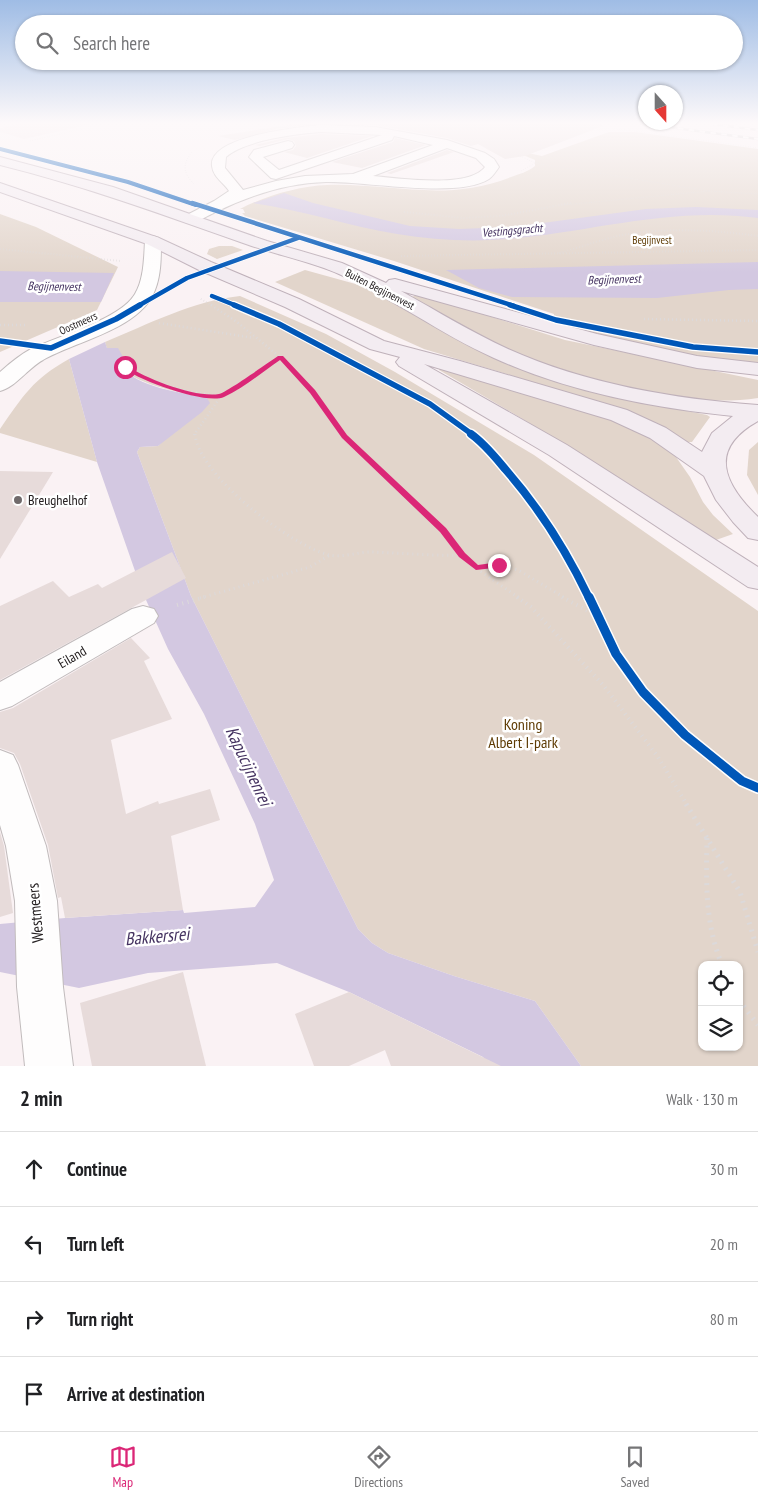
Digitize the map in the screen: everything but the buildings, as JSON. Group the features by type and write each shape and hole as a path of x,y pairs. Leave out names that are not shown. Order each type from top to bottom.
{"main road":[{"name":"Buiten Begijnenvest","path":"51,174 84,182 264,245 345,270 406,300 472,340 504,355 551,373 600,387 668,402 757,412"},
{"path":"0,187 165,234 205,266 292,303 377,345 558,450 758,580"},
{"path":"165,234 190,219"},
{"path":"345,270 594,339 697,362 758,369"},
{"path":"377,345 489,375 619,415 658,433 714,471"},
{"path":"757,412 737,423 721,436 714,453 714,471 721,491 736,512 758,532"}],"street":[{"path":"217,206 234,196 236,191 236,188 223,174"},
{"path":"269,174 274,180"},
{"path":"190,219 207,209 258,192 274,180 291,174"},
{"path":"306,180 324,174"},
{"path":"351,179 365,174"},
{"path":"382,181 405,174"},
{"path":"274,180 351,179 422,184 455,183 476,179 485,174"},
{"path":"246,180 258,192"},
{"name":"Oostmeers","path":"0,384 17,368 36,356 116,319 142,298 165,234"},
{"path":"730,367 758,375"},
{"name":"Eiland","path":"0,697 143,616"},
{"name":"Westmeers","path":"0,765 26,846 36,901 40,986 49,1066"}],"path":[{"path":"602,174 709,191 758,194"},
{"path":"398,210 463,218 501,216 579,202 709,191"},
{"path":"553,255 621,235 669,229 719,230 758,236"},
{"path":"0,249 65,254 128,262"},
{"path":"400,256 553,255 758,250"},
{"path":"201,299 251,332 255,338 280,357 312,392 345,436 443,530 462,555 476,568 531,608 604,686 658,757 740,892 758,952"},
{"path":"153,322 255,338"},
{"path":"280,357 221,396 194,435 202,454 216,474 269,524 301,543 330,555"},
{"path":"125,367 140,377 170,388 192,393 221,396"},
{"path":"214,594 310,567 330,555 369,552 428,556 462,555"},
{"path":"476,568 499,565 518,570 551,592 599,619"},
{"path":"589,600 599,619"},
{"path":"707,836 706,901 714,948 720,961"},
{"path":"743,1005 758,1025"}],"green space":[{"name":"Begijnvest","path":"521,174 758,174 758,365 681,353 554,323 554,314 394,261 245,216 242,213 245,213 243,209 240,209 282,192 305,187 351,185 441,190 487,185"},
{"path":"0,214 36,227 118,267 97,310 0,352"},
{"path":"219,246 232,246 243,250 217,259 207,254 209,249"},
{"path":"305,270 370,288 409,309 449,335 478,349 587,391 710,417 692,442 687,442 612,406 424,349 275,282"},
{"path":"416,295 425,296 565,340 758,380 758,398 727,401 659,395 623,388 553,369 483,340 412,297"},
{"name":"Koning Albert I-park","path":"240,296 326,334 395,372 534,455 758,611 758,1066 581,1066 535,1001 388,953 372,943 358,929 191,596 137,452 140,447 158,446 207,398 162,388 133,376 120,367 111,356 105,342 171,314 205,303"},
{"path":"69,359 97,462 0,433 0,429 15,407 37,381"},
{"path":"439,368 595,413 650,438 676,457 690,477 703,502 713,515 733,534 716,540 579,453 439,370"},
{"path":"758,442 758,495 747,475 749,450"}],"water":[{"name":"Vestingsgracht","path":"284,193 313,203 410,226 459,229 513,227 646,209 696,207 758,210 758,218 694,215 632,221 538,236 507,239 452,240 397,234 253,203"},
{"name":"Begijnenvest","path":"758,262 758,289 729,290 657,298 512,297 479,288 446,270"},
{"name":"Begijnenvest","path":"0,271 114,273 101,302 0,302"},
{"path":"105,342 107,348 118,348 126,362 119,365 137,379 160,388 207,398 210,403 202,412 158,446 140,447 137,452 191,596 358,929 372,943 388,953 535,1001 581,1066 488,1066 483,1057 349,992 277,963 148,973 79,988 0,972 0,924 183,910 184,913 255,907 274,880 255,824 204,714 168,649 142,591 97,462 69,359"}],"cycle path":[{"path":"96,174 128,182 556,320 693,347 758,352"},
{"path":"0,341 51,348 116,319 187,278 298,238"},
{"path":"212,296 279,324 430,404 482,442 526,493 551,529 575,568 616,654 643,692 685,735 742,781 758,788"}],"place":[{"name":"Breughelhof","path":"18,500"}],"route":[{"path":"125,367 140,377 170,388 192,393 221,396 280,357 295,371 345,436 443,530 462,555 476,568 499,565"}],"water label":[{"name":"Kapucijnenrei","path":"249,766"},
{"name":"Bakkersrei","path":"157,936"}]}
